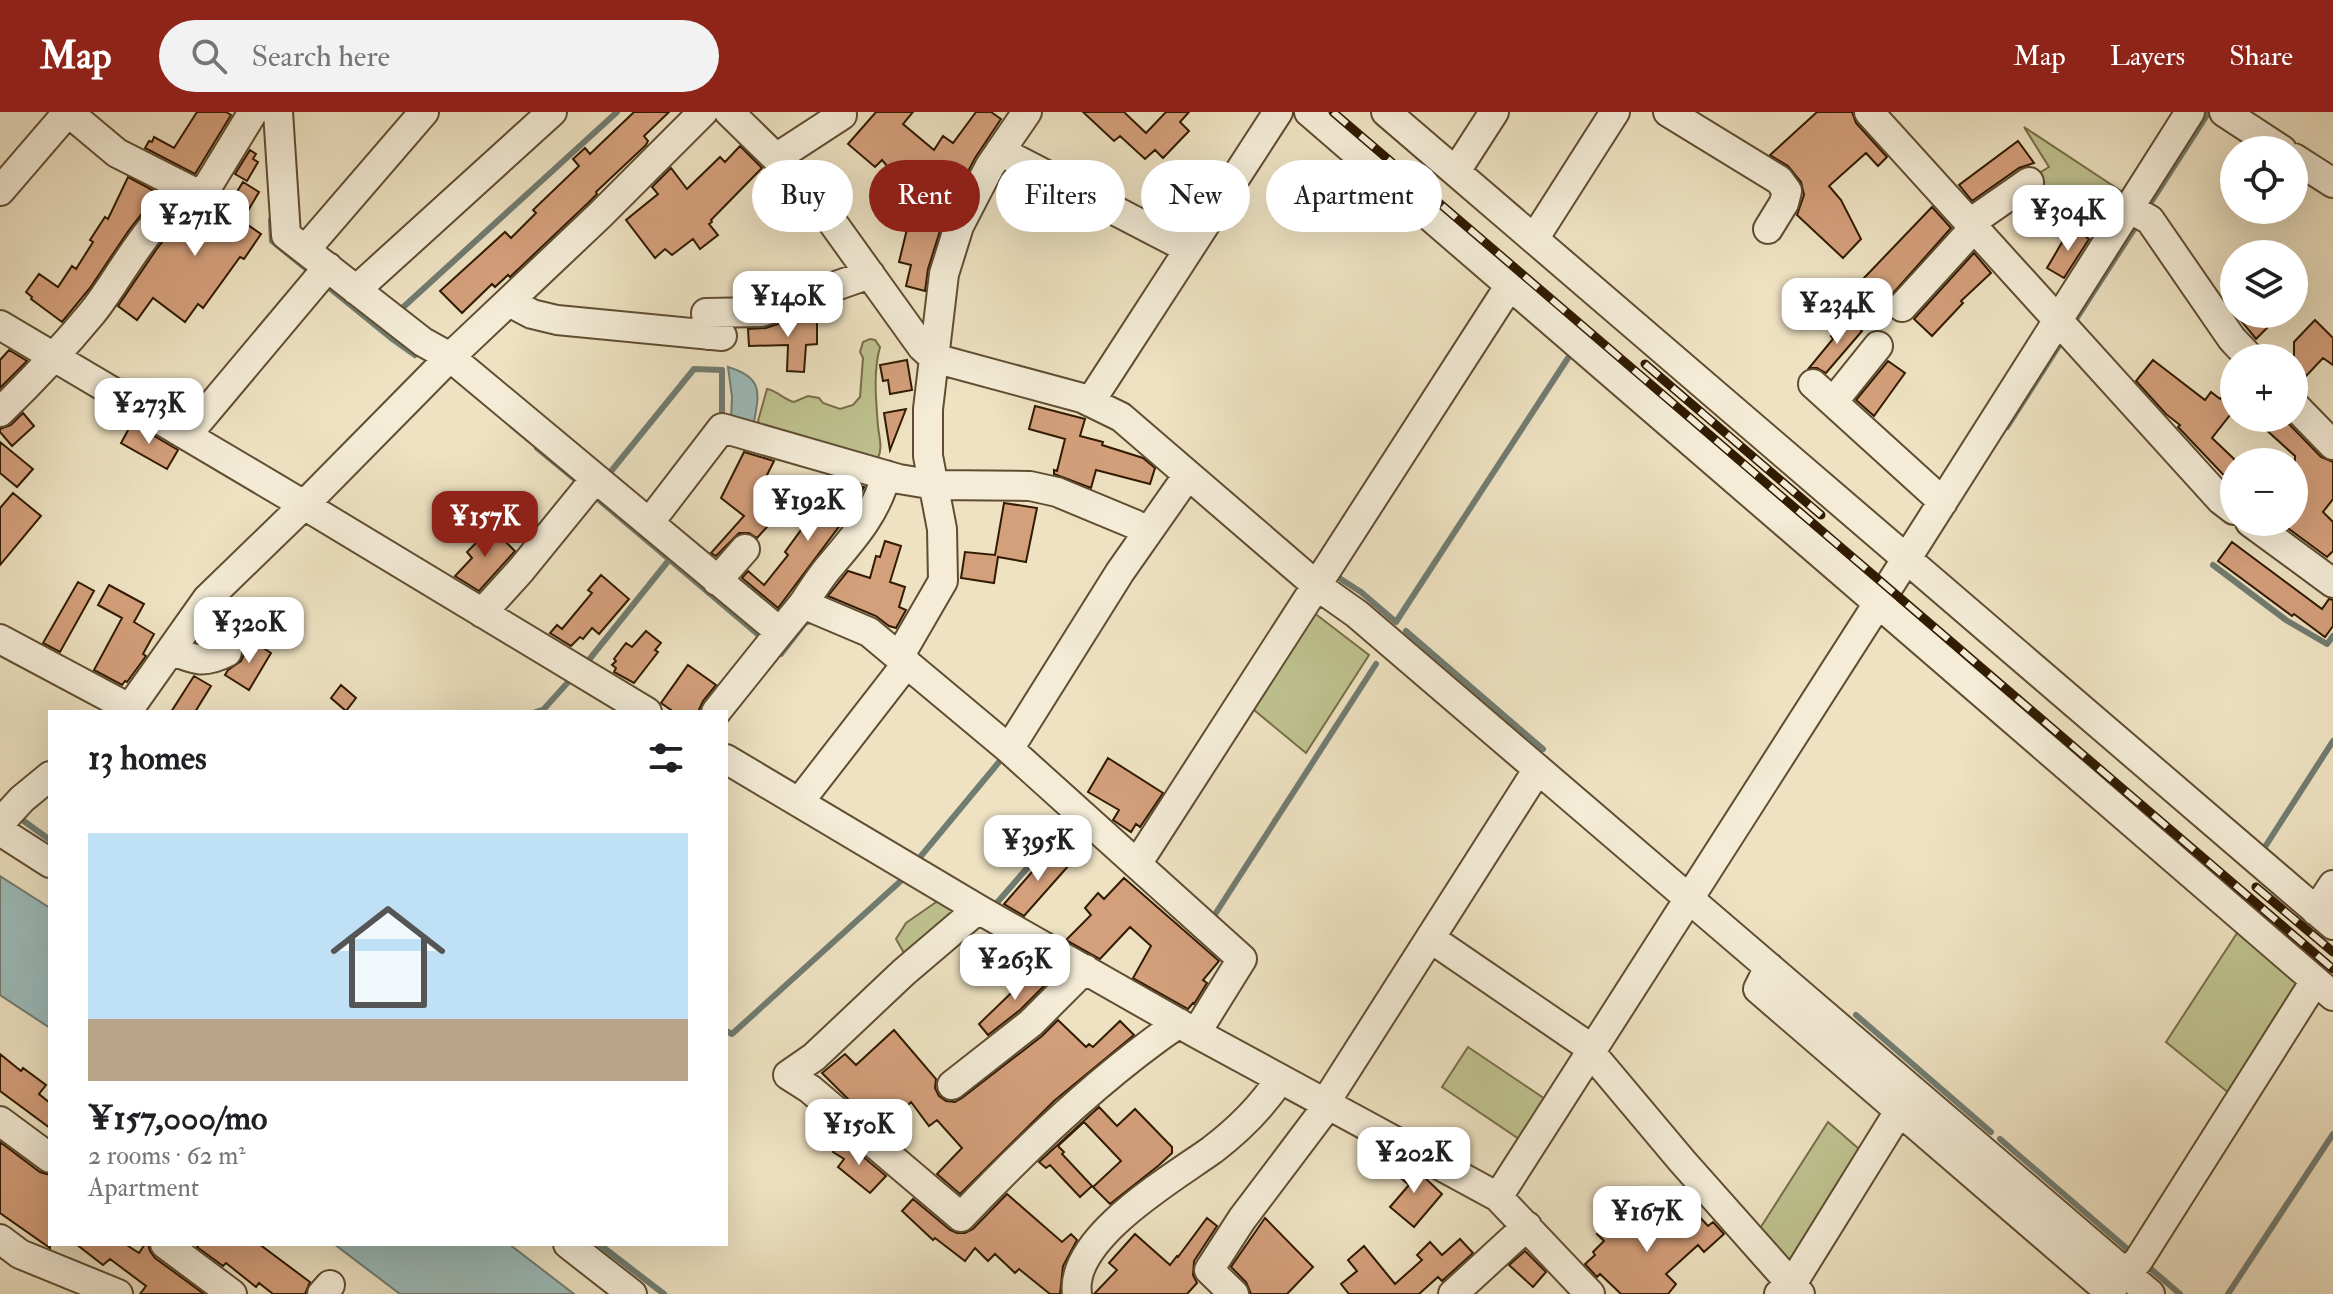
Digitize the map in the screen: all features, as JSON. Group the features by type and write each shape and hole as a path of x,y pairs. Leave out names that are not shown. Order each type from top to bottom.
{"street":[{"path":"0,191 68,112 117,153 192,191"},
{"path":"0,412 95,310 152,226 192,191 206,189 253,112"},
{"path":"278,112 286,235 423,342 450,357 780,632"},
{"path":"187,435 424,112"},
{"path":"356,290 552,112"},
{"path":"0,639 129,710 207,599 450,357 703,112"},
{"path":"729,112 810,191 922,347 934,358 1090,402 1137,428 1316,585 1357,614 1769,967 2103,1285 2150,1294"},
{"path":"800,801 903,660 943,581 942,529 928,456 928,409 944,274 959,226 1000,151 1027,112"},
{"path":"1090,402 1278,112"},
{"path":"1309,112 2324,988 2138,1261 2103,1285"},
{"path":"1386,112 2325,918 2333,885"},
{"path":"1456,171 1494,112"},
{"path":"1534,239 1615,112"},
{"path":"1668,112 1779,180 1787,191 1784,203 1768,229"},
{"path":"1869,112 2220,499"},
{"path":"1498,1197 2190,112"},
{"path":"2224,112 2261,136"},
{"path":"776,158 842,115"},
{"path":"1000,151 1189,249"},
{"path":"2308,167 2333,183"},
{"path":"1902,307 1972,226 2029,182"},
{"path":"2129,208 2150,220 2237,344"},
{"path":"509,302 532,314 557,320 715,335 706,313 761,312 870,274"},
{"path":"1137,864 1510,285"},
{"path":"0,325 644,710"},
{"path":"1878,346 1823,393 1943,502"},
{"path":"2308,419 2333,445"},
{"path":"649,523 722,428 886,475 935,485 1030,486 1057,492 1148,532"},
{"path":"718,710 850,544 880,497 886,475"},
{"path":"1009,749 1120,572 1188,475"},
{"path":"482,613 595,479"},
{"path":"2269,536 2333,583"},
{"path":"717,581 745,549"},
{"path":"803,604 869,632 1009,749 1242,959 1188,1028 1141,1049 1013,1163 961,1217 810,1089 788,1075 814,1057 904,972 978,909"},
{"path":"171,650 192,659 211,660 227,652"},
{"path":"728,760 978,909 1498,1197 1590,1294"},
{"path":"1234,1294 1209,1270 1242,1219 1327,1104 1538,769"},
{"path":"0,823 48,778"},
{"path":"0,831 48,862"},
{"path":"1430,938 1582,1042 1790,1291 1906,1100"},
{"path":"952,1085 1031,1023 1085,969"},
{"path":"1077,1294 1076,1284 1085,1260 1115,1221 1220,1143 1269,1096 1280,1079"},
{"path":"0,1121 48,1157"},
{"path":"1453,1294 1527,1226"},
{"path":"0,1239 20,1254 118,1294"},
{"path":"168,1246 227,1293"},
{"path":"571,1246 632,1294"}],"green space":[{"path":"2024,127 2127,195 2103,231 2035,188 2029,179 2049,167"},
{"path":"870,339 880,347 876,376 878,458 857,456 762,428 758,421 767,389 794,402 808,396 840,409 853,405 860,397 863,358 860,352 863,342"},
{"path":"1309,609 1369,655 1306,753 1248,705"},
{"path":"942,898 961,917 908,960 896,939 906,923"},
{"path":"2241,927 2300,978 2235,1098 2166,1042"},
{"path":"1468,1047 1548,1101 1522,1141 1442,1087"},
{"path":"1828,1122 1867,1156 1796,1268 1757,1233"}],"water":[{"path":"728,367 748,376 757,389 753,427 731,420"},
{"path":"0,876 48,907 48,1027 0,995"},
{"path":"337,1246 512,1246 574,1294 400,1294"}],"building":[{"path":"197,112 226,112 231,115 195,174 145,148 154,137 174,148"},
{"path":"634,112 669,112 644,136 648,141 646,145 588,203 510,277 508,275 495,287 492,284 462,313 440,291 505,232 511,238 536,213 533,210 579,166 573,159 585,148 590,154"},
{"path":"876,112 913,112 903,124 934,150 943,136 953,143 976,112 991,112 1001,119 974,160 869,162 848,144"},
{"path":"1083,112 1124,112 1146,133 1166,112 1189,112 1180,122 1189,131 1163,158 1155,150 1145,159 1120,136 1114,141"},
{"path":"1817,112 1852,112 1856,123 1887,157 1878,166 1866,153 1829,186 1841,200 1861,239 1843,258 1797,215 1804,195 1801,182 1788,166 1770,155"},
{"path":"2018,141 2034,163 2019,168 1972,201 1959,185"},
{"path":"740,146 754,160 752,178 709,224 718,235 700,249 693,239 672,255 665,249 655,258 626,220 658,194 652,187 671,168 687,189 720,157 725,162"},
{"path":"250,150 256,154 253,159 258,162 247,181 235,174"},
{"path":"128,177 158,193 62,322 26,292 39,274 58,287 72,266 76,269 93,242 90,240 105,217 108,219"},
{"path":"243,182 259,192 242,221 261,234 203,308 198,304 185,322 153,298 137,320 118,306 156,250 170,232 174,235 183,219 216,202 227,208"},
{"path":"1932,207 1951,228 1887,300 1864,278"},
{"path":"2071,227 2089,239 2064,278 2047,268"},
{"path":"906,232 940,232 925,291 906,286 911,265 899,262"},
{"path":"1974,253 1991,273 1961,301 1963,303 1932,336 1914,319"},
{"path":"817,318 817,344 806,345 804,372 787,371 788,345 749,346 748,329 766,328 793,319"},
{"path":"1849,320 1862,331 1826,373 1809,368 1833,339 1831,336"},
{"path":"2315,320 2333,338 2333,365 2323,358 2308,374 2308,344 2294,342"},
{"path":"2247,328 2267,328 2256,339"},
{"path":"9,350 27,361 0,388 0,360"},
{"path":"907,360 912,390 890,394 888,380 883,381 880,365"},
{"path":"2153,360 2205,400 2211,392 2220,399 2220,428 2212,438 2222,448 2220,448 2220,471 2178,427 2180,425 2136,381"},
{"path":"1888,361 1905,373 1874,416 1856,400"},
{"path":"1035,406 1085,419 1080,436 1143,458 1155,468 1150,484 1096,470 1091,488 1054,474 1065,439 1029,429"},
{"path":"906,409 890,450 884,413"},
{"path":"23,413 34,426 12,446 0,429 11,425"},
{"path":"132,423 178,450 167,469 121,443"},
{"path":"2268,432 2297,432 2321,457 2333,462 2333,499 2323,512 2333,522 2333,551 2327,557 2299,536 2308,536 2308,448 2286,448"},
{"path":"0,442 33,469 17,487 0,473"},
{"path":"744,452 774,461 761,487 786,506 757,538 749,533 739,533 716,556 711,553 744,516 721,498"},
{"path":"848,482 864,487 856,504 778,608 742,578 748,571 764,585 788,555 785,552 833,486 846,488"},
{"path":"13,493 41,516 0,565 0,508"},
{"path":"1004,503 1037,508 1026,562 998,557 994,583 961,578 965,552 995,555"},
{"path":"488,525 515,551 479,591 455,576 472,558 467,552"},
{"path":"885,541 901,546 890,582 905,587 899,607 906,610 896,628 828,596 848,571 870,578 876,556 880,557"},
{"path":"2232,542 2322,609 2329,599 2333,600 2333,626 2325,637 2218,561"},
{"path":"601,575 629,599 599,634 592,628 583,639 580,637 571,646 550,633 557,625 562,629 592,593 588,590"},
{"path":"78,582 94,591 60,652 43,643"},
{"path":"109,585 144,604 134,622 154,634 143,654 146,656 122,685 94,670 122,618 98,605"},
{"path":"646,631 661,643 655,650 658,652 634,683 614,672 616,668 612,665 626,643 632,647"},
{"path":"248,638 271,653 249,690 225,675 241,661"},
{"path":"688,665 716,685 699,710 671,710 661,703"},
{"path":"194,676 211,686 196,710 172,710"},
{"path":"341,685 356,698 345,710 331,698"},
{"path":"1108,758 1163,793 1140,827 1136,824 1131,832 1113,820 1119,810 1088,792"},
{"path":"1053,848 1070,864 1024,916 1004,904"},
{"path":"1124,878 1219,961 1203,980 1207,983 1188,1009 1133,978 1151,946 1130,927 1100,959 1066,940 1091,915 1085,908 1098,893 1104,899"},
{"path":"1037,968 1049,981 1020,1010 988,1035 979,1024"},
{"path":"1058,1020 1086,1047 1089,1044 1093,1047 1120,1021 1134,1035 1054,1101 960,1194 937,1174 962,1148 937,1120 929,1126 911,1102 884,1129 822,1073 845,1054 856,1065 894,1030 936,1079 935,1088 939,1096 955,1102 1042,1036"},
{"path":"0,1054 46,1085 39,1094 48,1101 48,1127 0,1091"},
{"path":"1099,1107 1117,1126 1135,1109 1172,1147 1172,1153 1158,1166 1110,1204 1093,1187 1121,1161 1084,1122 1058,1146 1092,1186 1080,1197 1050,1165 1046,1168 1039,1162"},
{"path":"842,1139 886,1176 870,1193 838,1167 844,1159 833,1152"},
{"path":"0,1142 40,1172 48,1174 50,1248 0,1213"},
{"path":"1395,1161 1422,1175 1442,1194 1414,1227 1390,1207 1409,1185 1389,1168"},
{"path":"1007,1194 1062,1242 1071,1234 1077,1240 1063,1266 1060,1294 1050,1294 1019,1269 1015,1273 995,1254 988,1261 975,1248 965,1261 935,1238 933,1240 902,1211 913,1199 950,1230 965,1233 973,1229"},
{"path":"1620,1212 1649,1242 1669,1224 1675,1230 1695,1212 1708,1226 1713,1222 1724,1234 1704,1252 1698,1245 1666,1274 1676,1284 1668,1294 1621,1294 1585,1264 1604,1241 1597,1234"},
{"path":"1207,1218 1217,1226 1194,1261 1193,1275 1197,1283 1187,1294 1094,1294 1117,1270 1109,1263 1135,1234 1170,1265"},
{"path":"1265,1218 1313,1267 1287,1294 1251,1294 1246,1282 1231,1267"},
{"path":"1460,1239 1473,1253 1442,1281 1438,1277 1419,1294 1349,1294 1341,1284 1357,1271 1348,1260 1364,1246 1395,1284 1422,1260 1417,1255 1430,1242 1442,1255"},
{"path":"79,1246 128,1246 139,1253 144,1246 149,1246 155,1258 204,1294 140,1294 146,1286 110,1259 103,1265"},
{"path":"262,1246 310,1282 305,1294 273,1294 259,1283 256,1287 226,1263 223,1266 197,1247"},
{"path":"1525,1251 1546,1272 1533,1287 1509,1265"}],"waterway":[{"path":"399,311 617,112"},
{"path":"2148,207 2209,112"},
{"path":"271,220 272,241 309,271"},
{"path":"2076,319 2138,223"},
{"path":"327,286 415,355"},
{"path":"2007,427 2060,344"},
{"path":"1336,576 1361,592 1396,622 1568,358"},
{"path":"608,475 694,369 722,370 722,421"},
{"path":"537,448 577,481"},
{"path":"592,494 761,637"},
{"path":"584,666 669,560"},
{"path":"2213,565 2286,620 2327,644 2333,636"},
{"path":"777,650 781,654 805,623 816,623"},
{"path":"1406,631 1543,749"},
{"path":"1212,919 1376,664"},
{"path":"543,710 570,680"},
{"path":"2263,850 2333,741"},
{"path":"921,856 999,762"},
{"path":"21,819 48,839"},
{"path":"992,904 995,905 1069,820"},
{"path":"728,1032 732,1034 904,878"},
{"path":"1856,1015 1991,1132"},
{"path":"2228,1294 2333,1134"},
{"path":"2000,1139 2132,1253"},
{"path":"602,1246 664,1294"},
{"path":"2144,1263 2180,1294"}],"railway":[{"path":"1333,112 2333,969"},
{"path":"1645,364 1821,515"},
{"path":"2256,887 2333,952"}]}
